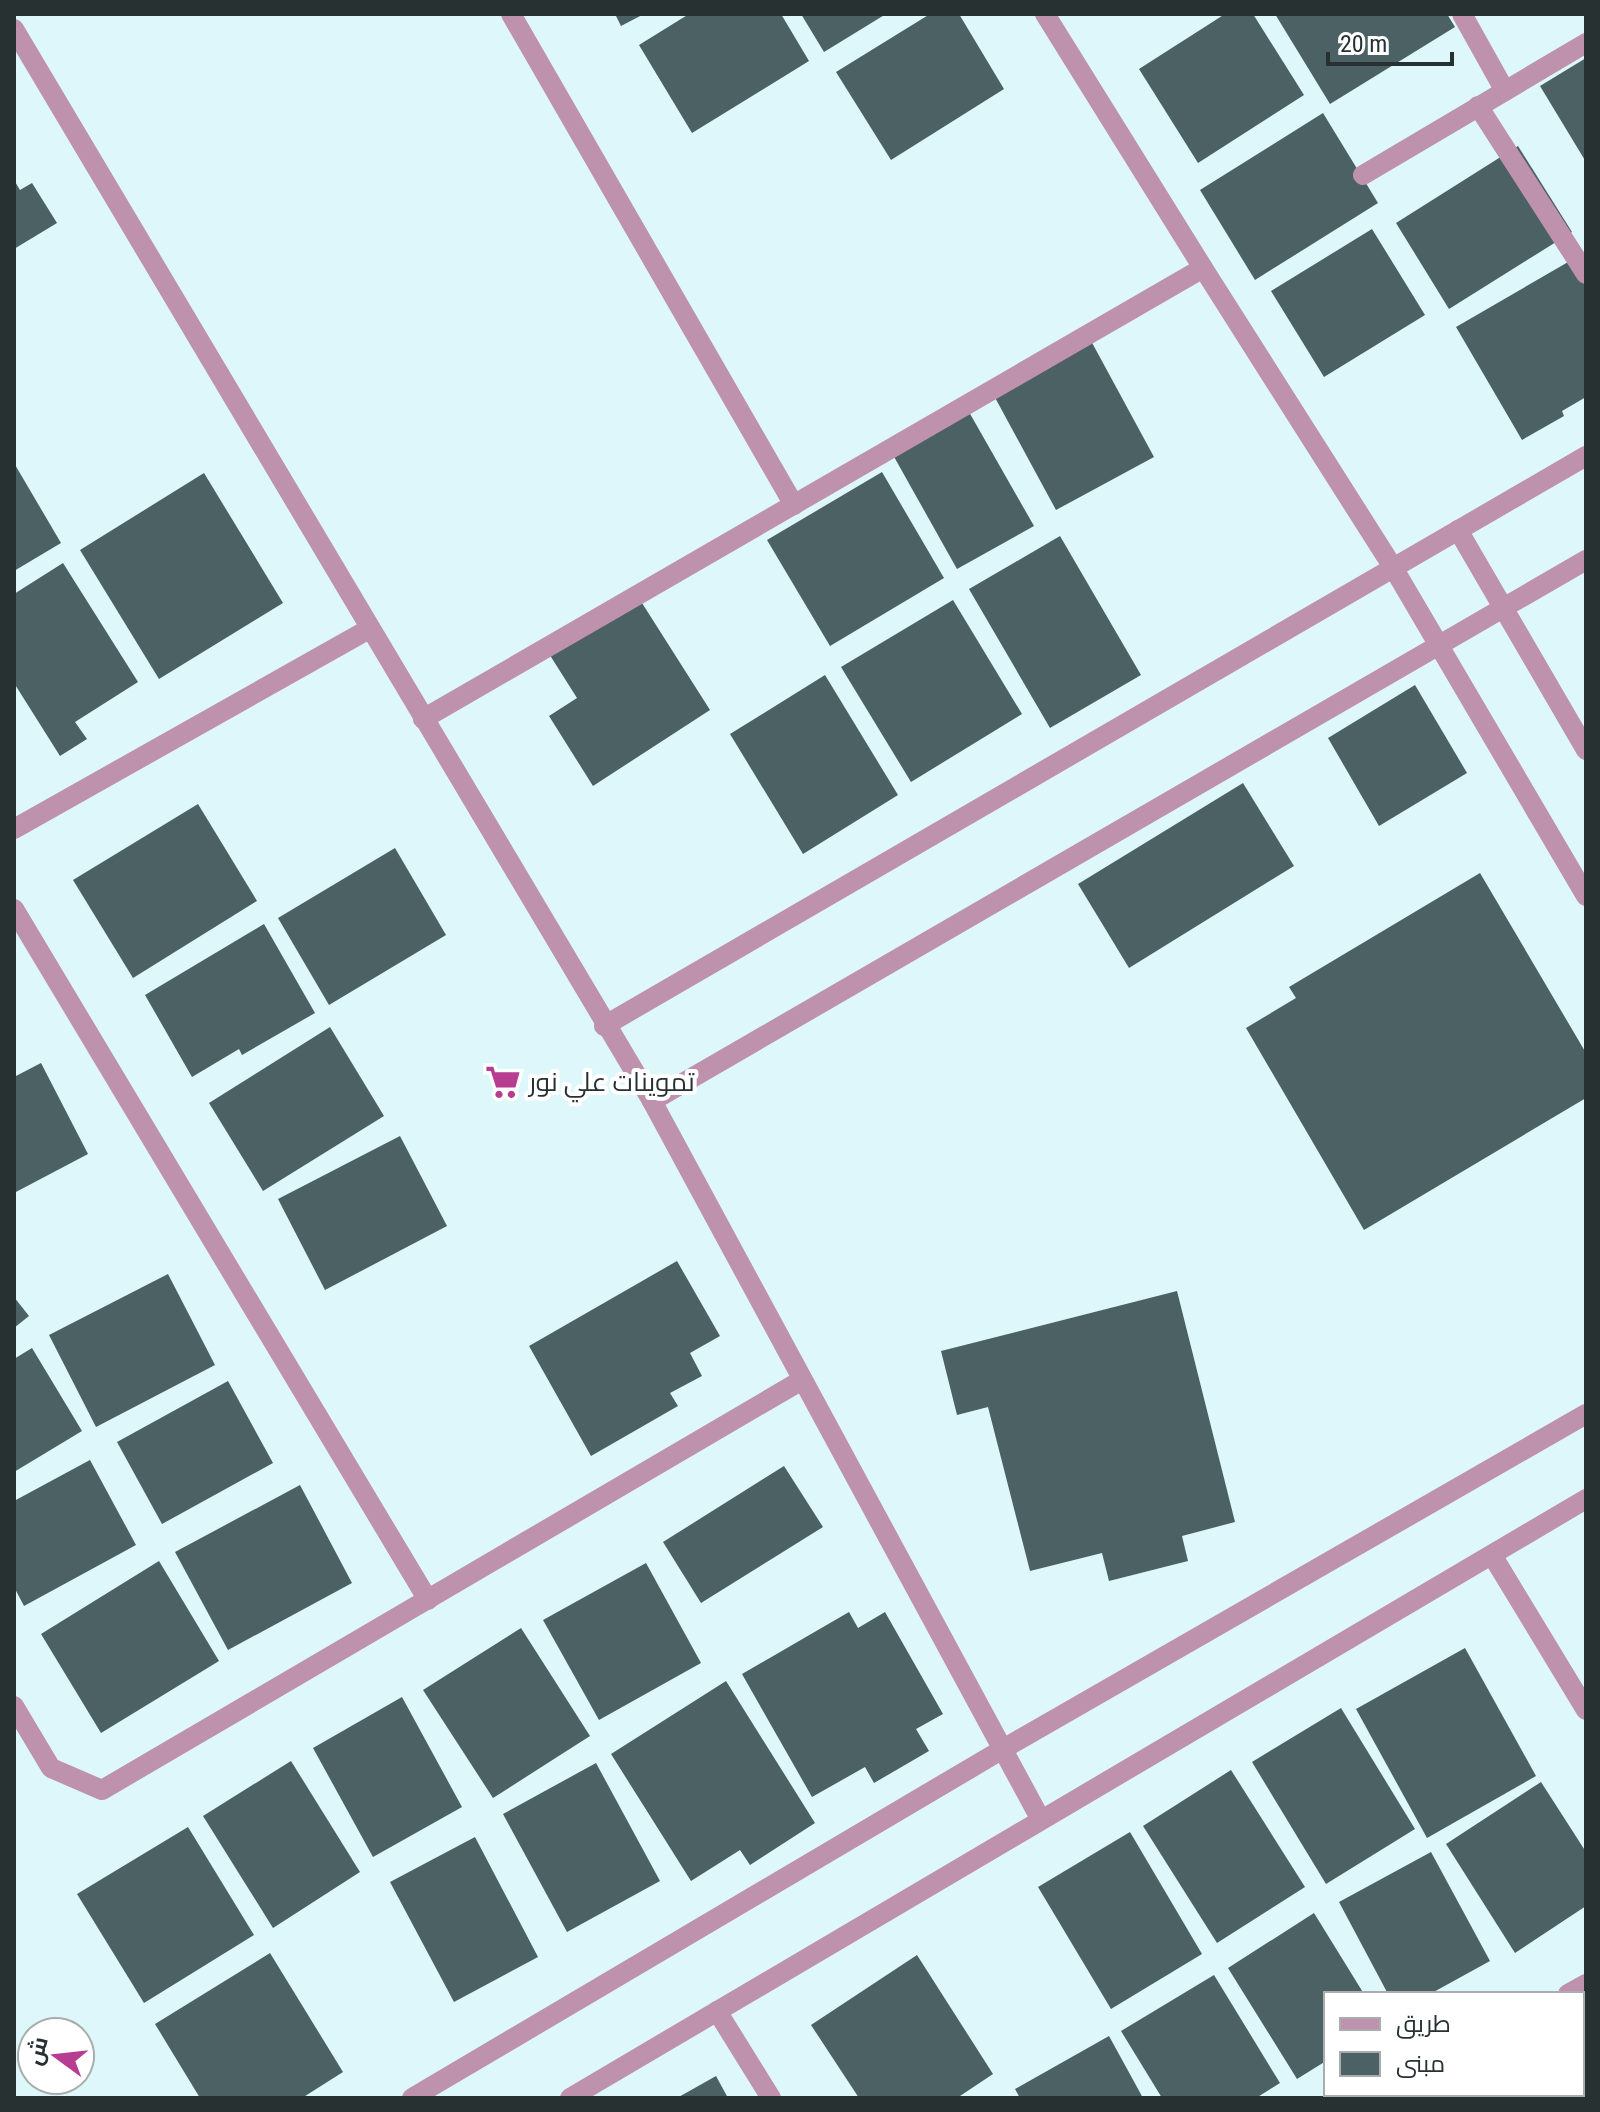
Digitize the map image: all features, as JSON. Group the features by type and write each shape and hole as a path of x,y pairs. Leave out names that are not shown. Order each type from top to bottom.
{"street":[{"path":"511,14 794,505"},
{"path":"1045,14 1394,569 1586,896"},
{"path":"1462,14 1505,91"},
{"path":"14,29 604,1026 652,1101 1041,1820"},
{"path":"1363,175 1586,43"},
{"path":"1478,106 1586,274"},
{"path":"423,719 1203,268"},
{"path":"604,1026 1586,456"},
{"path":"1458,530 1586,750"},
{"path":"652,1101 1586,560"},
{"path":"14,829 369,629"},
{"path":"14,909 428,1600"},
{"path":"14,1706 51,1768 102,1790 802,1380"},
{"path":"412,2098 1003,1749 1586,1414"},
{"path":"570,2098 1586,1499"},
{"path":"1492,1555 1586,1710"},
{"path":"717,2011 771,2098"}],"building":[{"path":"615,14 644,14 621,26"},
{"path":"689,14 781,14 809,61 692,133 639,45"},
{"path":"801,14 886,14 824,52"},
{"path":"930,14 959,14 1004,89 891,160 836,72"},
{"path":"1225,14 1253,14 1304,95 1198,163 1139,69"},
{"path":"1275,14 1447,14 1455,27 1330,104"},
{"path":"1586,58 1586,162 1540,86"},
{"path":"1323,113 1378,203 1255,280 1200,190"},
{"path":"1518,146 1572,232 1449,309 1396,223"},
{"path":"14,180 20,190 32,183 57,223 14,249"},
{"path":"1372,229 1425,315 1324,377 1271,291"},
{"path":"1582,254 1586,260 1586,397 1562,411 1564,416 1522,440 1456,327"},
{"path":"1090,339 1154,457 1056,510 992,392"},
{"path":"969,412 1034,526 957,569 893,455"},
{"path":"14,463 61,543 14,571"},
{"path":"882,472 944,578 830,646 767,540"},
{"path":"204,473 283,603 159,679 80,550"},
{"path":"1060,536 1141,675 1050,728 969,589"},
{"path":"63,563 138,682 75,722 87,739 60,756 14,683 14,594"},
{"path":"635,592 710,710 593,786 549,716 577,698 546,649"},
{"path":"953,600 1022,714 911,782 841,667"},
{"path":"825,675 898,795 803,854 730,734"},
{"path":"1415,685 1467,773 1379,826 1328,738"},
{"path":"1243,783 1294,866 1129,968 1078,884"},
{"path":"198,804 257,901 133,978 73,880"},
{"path":"395,848 446,935 329,1005 278,918"},
{"path":"1480,873 1586,1053 1586,1098 1364,1230 1246,1028 1296,998 1289,987"},
{"path":"264,924 315,1013 242,1055 239,1049 192,1077 145,995"},
{"path":"330,1027 384,1116 263,1191 209,1103"},
{"path":"41,1063 88,1154 14,1193 14,1077"},
{"path":"400,1136 447,1226 325,1290 278,1199"},
{"path":"677,1261 720,1336 690,1353 702,1376 670,1393 678,1406 591,1456 529,1346"},
{"path":"168,1274 215,1365 96,1427 49,1335"},
{"path":"1177,1291 1235,1522 1182,1536 1188,1561 1109,1581 1102,1553 1030,1571 988,1407 957,1415 941,1351"},
{"path":"14,1297 29,1316 14,1328"},
{"path":"32,1348 82,1431 14,1472 14,1359"},
{"path":"228,1381 273,1463 162,1524 117,1442"},
{"path":"90,1460 136,1545 24,1606 14,1587 14,1501"},
{"path":"784,1466 823,1527 701,1603 663,1542"},
{"path":"300,1485 352,1583 228,1650 175,1552"},
{"path":"159,1561 219,1661 101,1733 41,1634"},
{"path":"646,1563 701,1663 599,1720 543,1620"},
{"path":"849,1612 858,1628 885,1612 943,1714 916,1729 929,1751 874,1783 865,1767 812,1797 742,1674"},
{"path":"521,1628 590,1736 493,1798 423,1690"},
{"path":"1465,1648 1536,1776 1427,1838 1356,1709"},
{"path":"726,1681 815,1823 750,1865 740,1850 691,1881 611,1754"},
{"path":"402,1697 462,1807 373,1857 313,1748"},
{"path":"1341,1708 1415,1829 1326,1884 1252,1762"},
{"path":"291,1761 360,1872 273,1928 203,1816"},
{"path":"596,1763 660,1881 567,1932 503,1814"},
{"path":"1231,1770 1305,1887 1217,1943 1143,1826"},
{"path":"1541,1782 1586,1852 1586,1906 1515,1953 1446,1844"},
{"path":"188,1827 254,1935 144,2003 77,1894"},
{"path":"1130,1832 1202,1954 1111,2009 1038,1887"},
{"path":"475,1837 538,1957 454,2002 390,1882"},
{"path":"1431,1852 1490,1961 1434,1992 1387,1992 1339,1902"},
{"path":"1314,1913 1363,1992 1324,1992 1324,2062 1297,2079 1228,1968"},
{"path":"270,1953 343,2072 302,2098 200,2098 155,2024"},
{"path":"917,1955 993,2074 957,2098 859,2098 811,2025"},
{"path":"1214,1975 1280,2083 1256,2098 1162,2098 1121,2031"},
{"path":"1109,2036 1143,2098 1020,2098 1015,2089"},
{"path":"716,2076 728,2098 677,2098"},
{"path":"1580,2096 1581,2098 1511,2098"}],"place":[{"name":"تموينات علي نور","path":"503,1082"}]}
